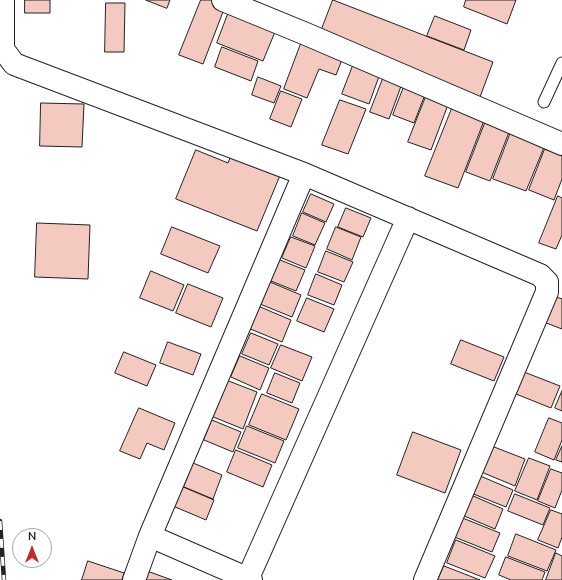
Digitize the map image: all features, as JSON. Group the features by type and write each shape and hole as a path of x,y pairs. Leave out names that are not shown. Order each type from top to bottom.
{"street":[{"path":"3,0 3,49 14,64 304,174 540,275 547,282 547,292 425,580"},
{"path":"223,0 562,144"},
{"path":"134,580 150,536 304,174"},
{"path":"150,536 249,579 408,218"}],"lane":[{"path":"544,102 562,63"}],"building":[{"path":"25,0 50,0 50,13 25,13"},
{"path":"146,0 170,0 167,8"},
{"path":"201,0 216,0 226,4 203,64 179,55"},
{"path":"333,0 493,62 480,97 320,34"},
{"path":"466,0 516,0 507,24 464,7"},
{"path":"106,3 125,3 124,52 105,52"},
{"path":"230,9 277,27 263,61 217,43"},
{"path":"435,16 471,30 464,50 427,36"},
{"path":"302,41 343,57 336,75 319,69 307,98 284,89"},
{"path":"222,47 258,61 251,81 215,67"},
{"path":"356,58 382,68 369,104 342,94"},
{"path":"386,71 404,78 389,119 370,112"},
{"path":"258,77 281,86 274,103 252,95"},
{"path":"405,84 426,92 414,123 393,115"},
{"path":"281,91 302,99 291,127 270,119"},
{"path":"427,94 449,102 431,150 408,142"},
{"path":"340,100 366,109 348,154 322,145"},
{"path":"41,103 84,104 82,147 40,146"},
{"path":"453,106 485,118 458,188 425,176"},
{"path":"487,118 511,127 490,181 466,172"},
{"path":"511,132 545,145 526,191 493,179"},
{"path":"545,149 562,156 562,179 554,200 529,190"},
{"path":"196,150 228,163 232,153 281,173 257,231 176,199"},
{"path":"311,194 334,204 326,222 303,212"},
{"path":"558,196 562,198 562,235 556,249 539,243"},
{"path":"346,208 371,218 363,237 338,227"},
{"path":"302,213 325,223 315,245 293,236"},
{"path":"37,223 90,225 88,279 35,277"},
{"path":"172,227 220,246 208,273 161,254"},
{"path":"336,227 361,237 352,260 327,249"},
{"path":"291,237 315,246 306,268 282,258"},
{"path":"326,251 353,262 344,282 318,272"},
{"path":"280,260 305,270 296,291 271,281"},
{"path":"151,271 184,285 173,311 140,298"},
{"path":"316,274 342,285 334,305 308,295"},
{"path":"270,282 301,295 292,317 260,304"},
{"path":"188,284 223,298 211,327 176,313"},
{"path":"551,295 562,299 562,329 541,321"},
{"path":"307,298 334,309 324,332 297,321"},
{"path":"258,306 291,320 282,342 248,328"},
{"path":"251,333 278,344 269,365 242,354"},
{"path":"461,340 504,357 494,381 451,364"},
{"path":"168,342 201,354 193,375 160,363"},
{"path":"281,345 312,357 302,381 271,368"},
{"path":"124,352 156,365 147,386 115,373"},
{"path":"240,356 269,368 260,390 231,377"},
{"path":"524,372 560,386 551,408 516,394"},
{"path":"275,373 300,383 292,403 267,393"},
{"path":"226,380 257,392 243,429 211,416"},
{"path":"562,391 562,411 555,408"},
{"path":"262,394 299,409 286,440 249,425"},
{"path":"139,408 175,423 164,450 147,443 140,459 120,451"},
{"path":"549,418 562,423 562,440 554,460 535,452"},
{"path":"212,420 241,432 233,452 204,440"},
{"path":"247,426 284,441 275,463 238,448"},
{"path":"413,432 461,450 445,493 397,475"},
{"path":"489,445 525,459 515,486 479,471"},
{"path":"562,446 562,462 556,460"},
{"path":"236,450 272,465 263,487 227,472"},
{"path":"529,458 550,466 537,500 515,491"},
{"path":"193,463 222,475 213,499 184,487"},
{"path":"551,469 562,473 562,490 555,508 538,501"},
{"path":"478,475 513,490 506,507 471,493"},
{"path":"181,486 214,500 206,520 173,506"},
{"path":"515,494 550,508 543,525 508,511"},
{"path":"471,495 503,509 495,529 462,515"},
{"path":"551,510 562,514 562,537 558,548 538,540"},
{"path":"460,517 500,533 492,552 452,536"},
{"path":"516,534 556,550 547,571 508,556"},
{"path":"456,540 495,556 485,578 447,563"},
{"path":"556,553 562,556 562,580 546,580"},
{"path":"506,557 545,572 542,580 511,580 499,575"},
{"path":"88,561 124,573 122,580 82,580"},
{"path":"444,566 480,580 438,580"},
{"path":"147,571 172,580 143,580"}],"railway":[{"path":"0,521 4,580"}]}
